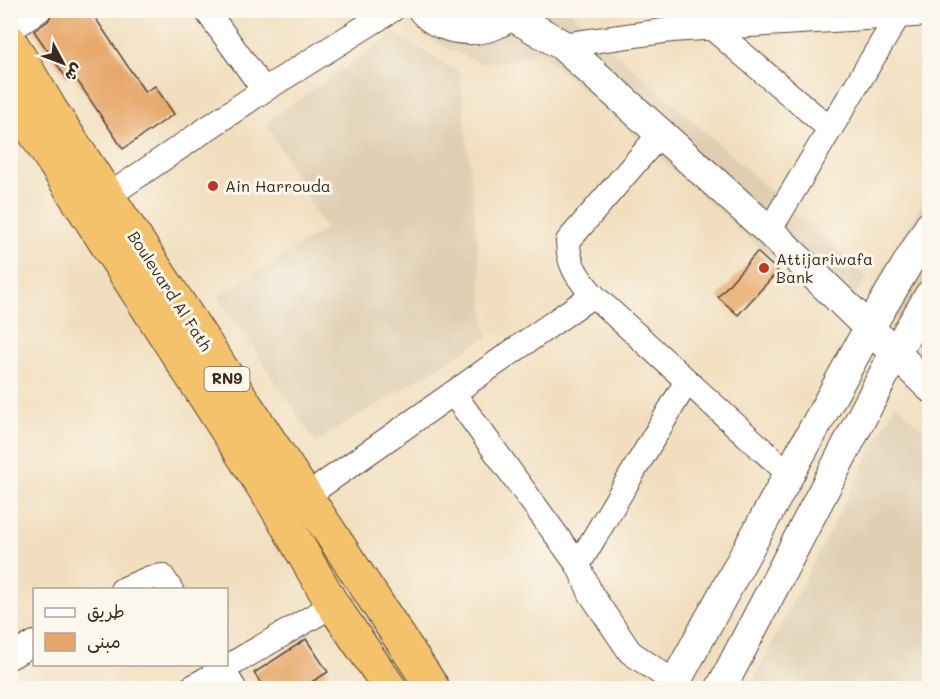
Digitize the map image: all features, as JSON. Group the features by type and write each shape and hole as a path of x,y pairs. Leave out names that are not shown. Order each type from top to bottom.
{"highway":[{"name":"Boulevard Al Fath","path":"10,41 51,110 306,497 369,587 433,688"},
{"name":"Boulevard Al Fath","path":"10,95 276,507 333,605 390,688"}],"street":[{"path":"10,30 39,10"},
{"path":"206,10 264,90"},
{"path":"108,196 264,90 392,10"},
{"path":"423,10 443,25 465,30 491,26 521,12 559,43 769,231 868,330 930,387"},
{"path":"559,43 711,27 930,14"},
{"path":"769,231 898,16"},
{"path":"711,27 830,129"},
{"path":"660,134 568,241 568,256 575,275 593,295 789,474"},
{"path":"453,393 578,565 591,594 630,652 674,686 868,330 930,226"},
{"path":"720,688 894,355 930,294"},
{"path":"306,497 593,295"},
{"path":"578,565 687,381"},
{"path":"127,588 150,578 162,576 170,588"},
{"path":"191,688 225,674 333,605"},
{"path":"10,657 33,644"}],"shaded area":[{"path":"407,11 570,11 868,278 838,317 539,51 515,60 481,64 429,39"},
{"path":"395,33 460,73 487,337 316,442 218,296 325,229 266,122"},
{"path":"929,192 929,346 868,297"},
{"path":"896,403 929,436 929,688 749,688"}],"building":[{"path":"54,10 90,10 145,92 155,86 174,114 123,149 73,74 67,79 34,31 48,21"},
{"path":"757,252 778,271 738,315 718,297"},
{"path":"306,639 328,672 302,688 264,688 254,673"}],"place":[{"name":"Ain Harrouda","path":"213,186"},
{"name":"Attijariwafa Bank","path":"764,268"}]}
